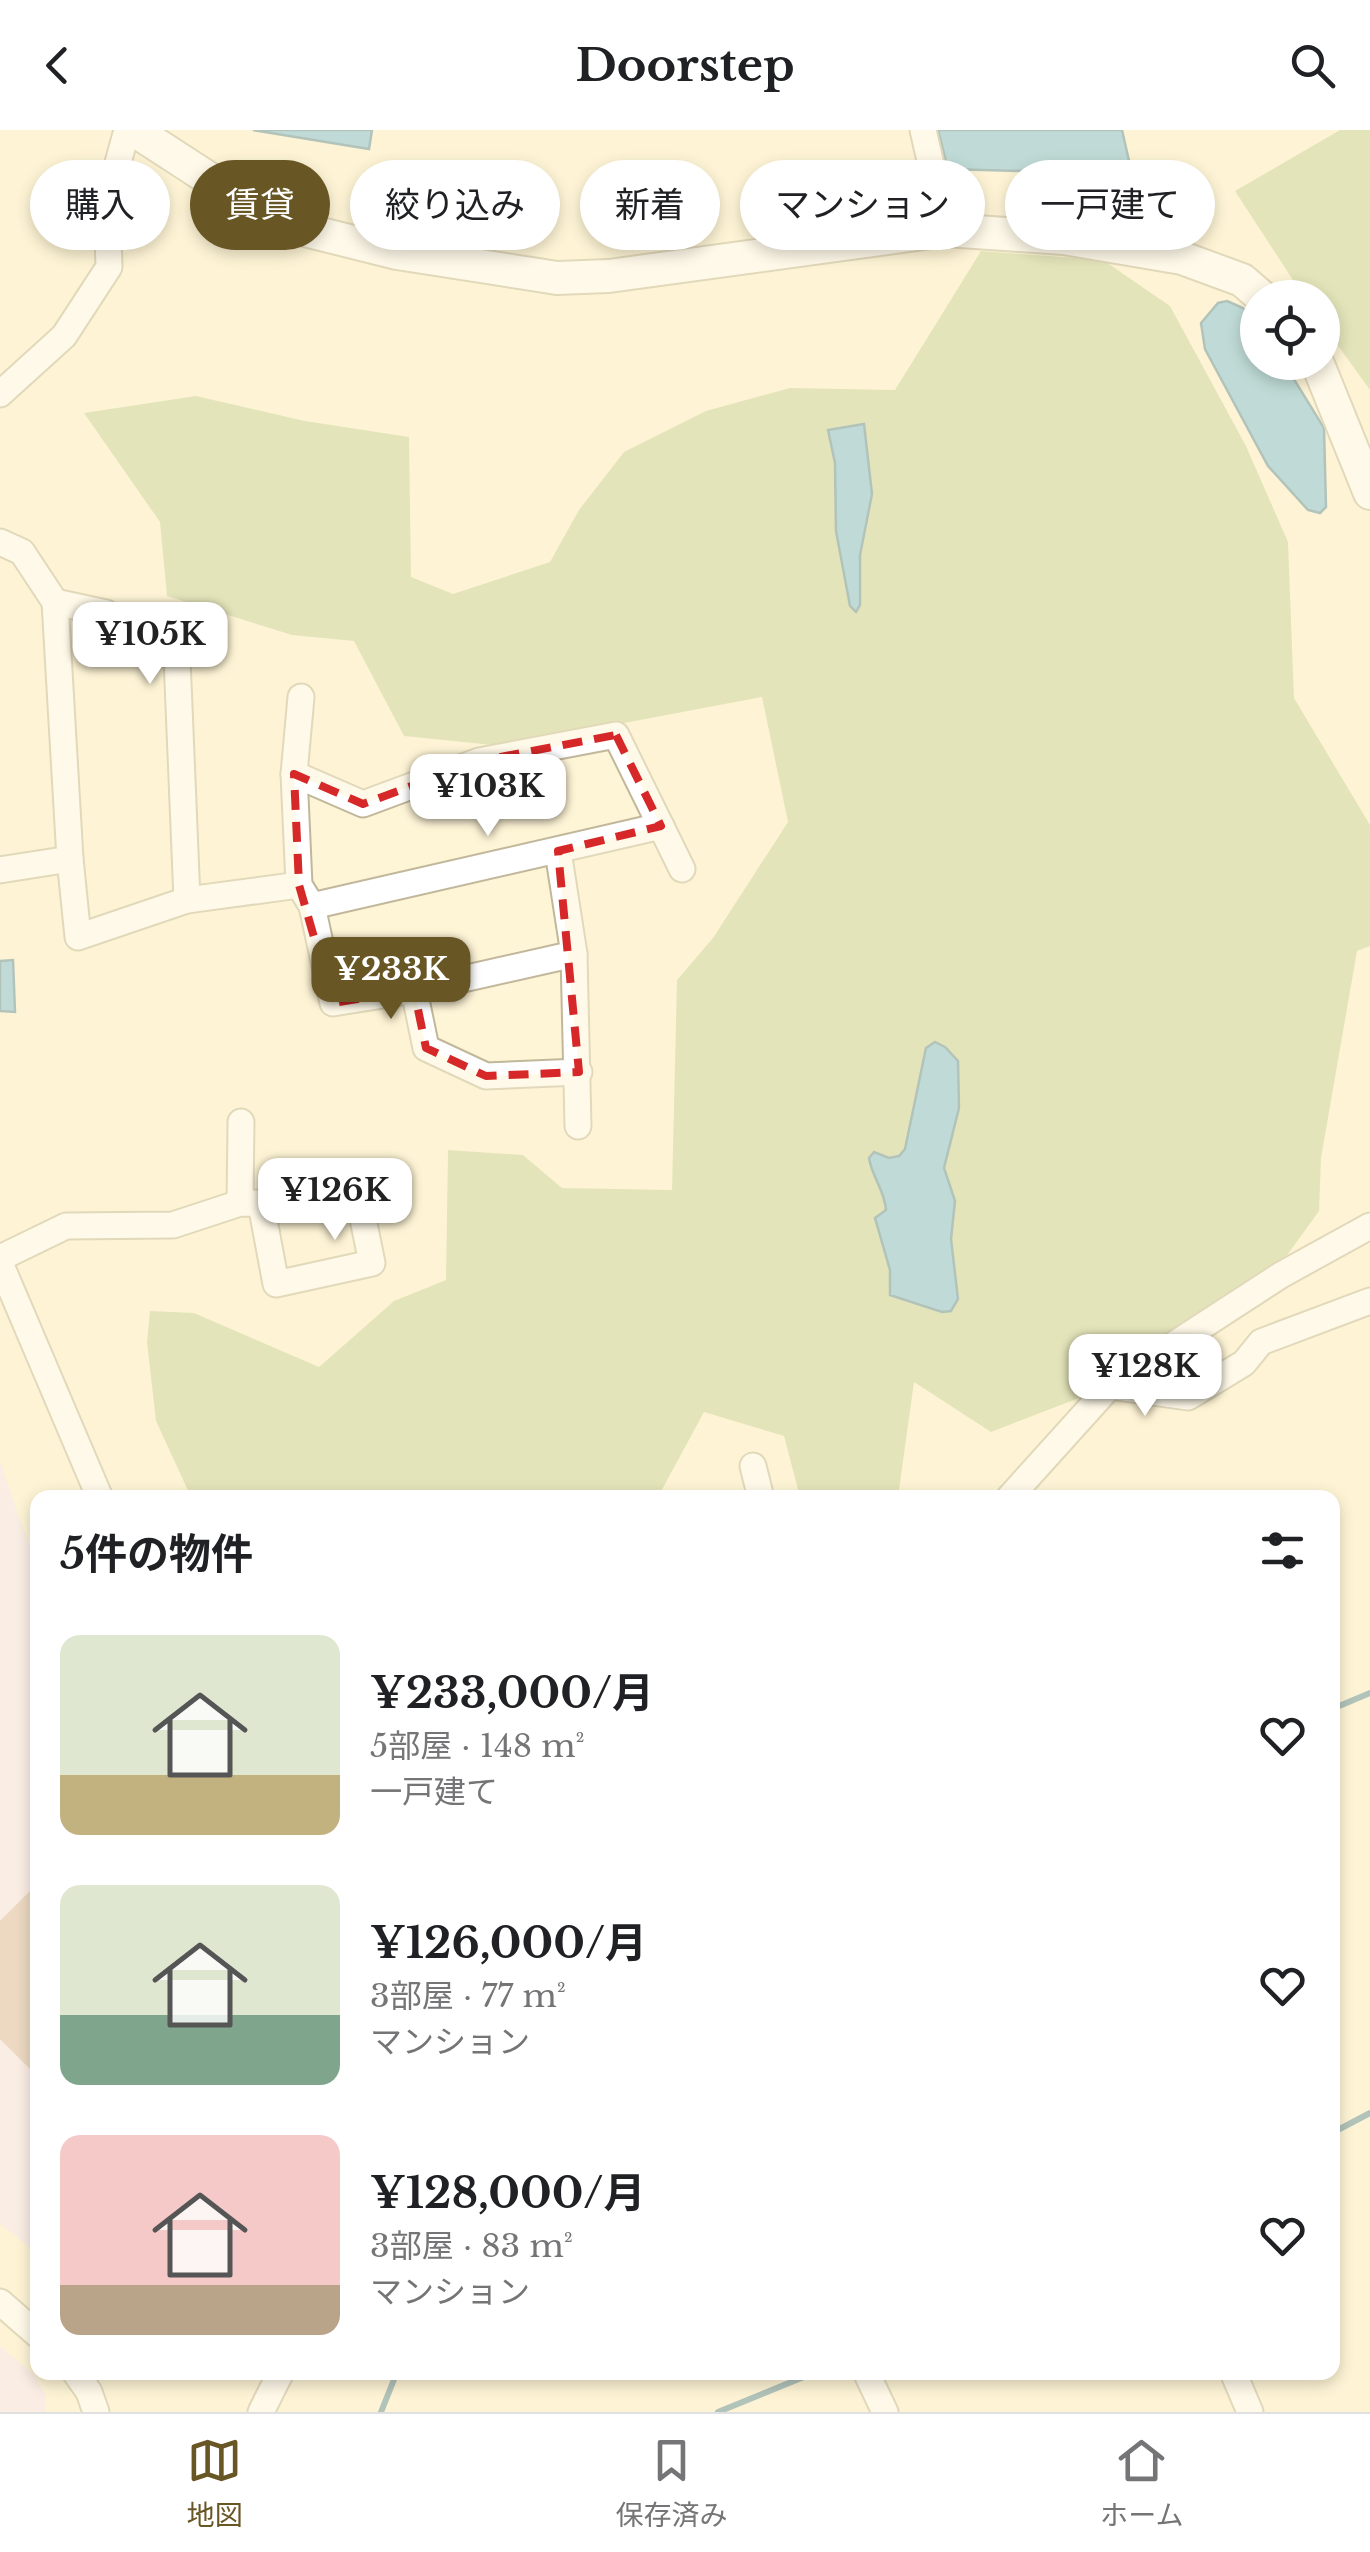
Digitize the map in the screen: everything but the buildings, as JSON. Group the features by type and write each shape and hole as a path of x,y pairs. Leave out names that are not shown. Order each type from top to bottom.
{"main road":[{"path":"130,130 231,194 301,228 396,253 557,278 609,276 799,250"},
{"path":"985,233 1064,238 1182,258 1242,280"},
{"path":"1324,380 1370,493"}],"street":[{"path":"0,394 64,336 108,267 107,203 130,130"},
{"path":"922,130 929,160"},
{"path":"0,542 22,552 55,602 78,936 188,900 305,896 558,851 661,826"},
{"path":"55,602 106,613 138,642 176,658 188,900"},
{"path":"301,696 294,774 305,896 333,1002 414,990 574,954"},
{"path":"294,774 364,804 479,761 616,735 682,869"},
{"path":"558,851 574,954 578,1126"},
{"path":"0,870 70,859"},
{"path":"414,990 426,1048 486,1076 579,1072"},
{"path":"97,1490 0,1260 66,1226 173,1225 254,1204 360,1204 372,1262 276,1284 254,1204 241,1122"},
{"path":"1016,1490 1110,1386 1281,1276 1370,1226"},
{"path":"1110,1386 1188,1397 1244,1364 1260,1342 1370,1302"},
{"path":"753,1466 759,1490"},
{"path":"0,2302 30,2327"},
{"path":"81,2380 96,2412"},
{"path":"261,2412 277,2380"},
{"path":"870,2380 885,2412"},
{"path":"1237,2380 1250,2412"}],"highlighted area":[{"path":"616,735 661,826 558,851 579,1072 486,1076 426,1048 414,990 333,1003 299,885 294,774 363,804 479,761"}],"shaded area":[{"path":"0,1462 30,1547 30,2248 0,2224"},
{"path":"0,2346 30,2372 30,2380 37,2380 45,2395 46,2412 0,2412"}],"green space":[{"path":"1340,130 1370,130 1370,390 1340,349 1340,280 1293,280 1235,191"},
{"path":"981,251 1103,260 1170,306 1246,446 1288,542 1294,698 1370,825 1370,946 1357,951 1321,1158 1319,1211 1262,1290 1110,1386 991,1432 914,1382 899,1490 798,1490 784,1436 704,1412 662,1490 188,1490 156,1421 147,1342 150,1311 194,1313 319,1367 394,1301 446,1280 448,1150 523,1155 562,1188 672,1190 677,980 713,938 788,822 762,697 503,746 404,736 354,641 292,635 167,596 160,522 84,413 196,396 305,421 409,437 411,577 453,594 550,562 579,510 624,452 706,411 790,388 895,390"}],"water":[{"path":"253,130 372,130 369,149"},
{"path":"938,130 1122,130 1129,160 1005,160 1005,171 985,170 985,160 946,160"},
{"path":"1227,301 1240,307 1240,380 1294,380 1324,428 1326,507 1320,513 1308,510 1268,466 1205,349 1201,323 1218,303"},
{"path":"864,424 872,494 860,555 860,605 856,612 850,606 836,531 835,463 828,430"},
{"path":"13,960 15,1012 0,1011 0,961"},
{"path":"935,1042 958,1061 959,1108 944,1168 955,1201 951,1239 958,1299 951,1311 942,1312 890,1295 890,1270 875,1218 886,1210 885,1203 869,1158 874,1152 889,1158 899,1156 905,1149 926,1048"}],"waterway":[{"path":"1340,1706 1370,1693"},
{"path":"1340,2129 1370,2113"},
{"path":"381,2412 394,2380"},
{"path":"718,2412 796,2380"}]}
